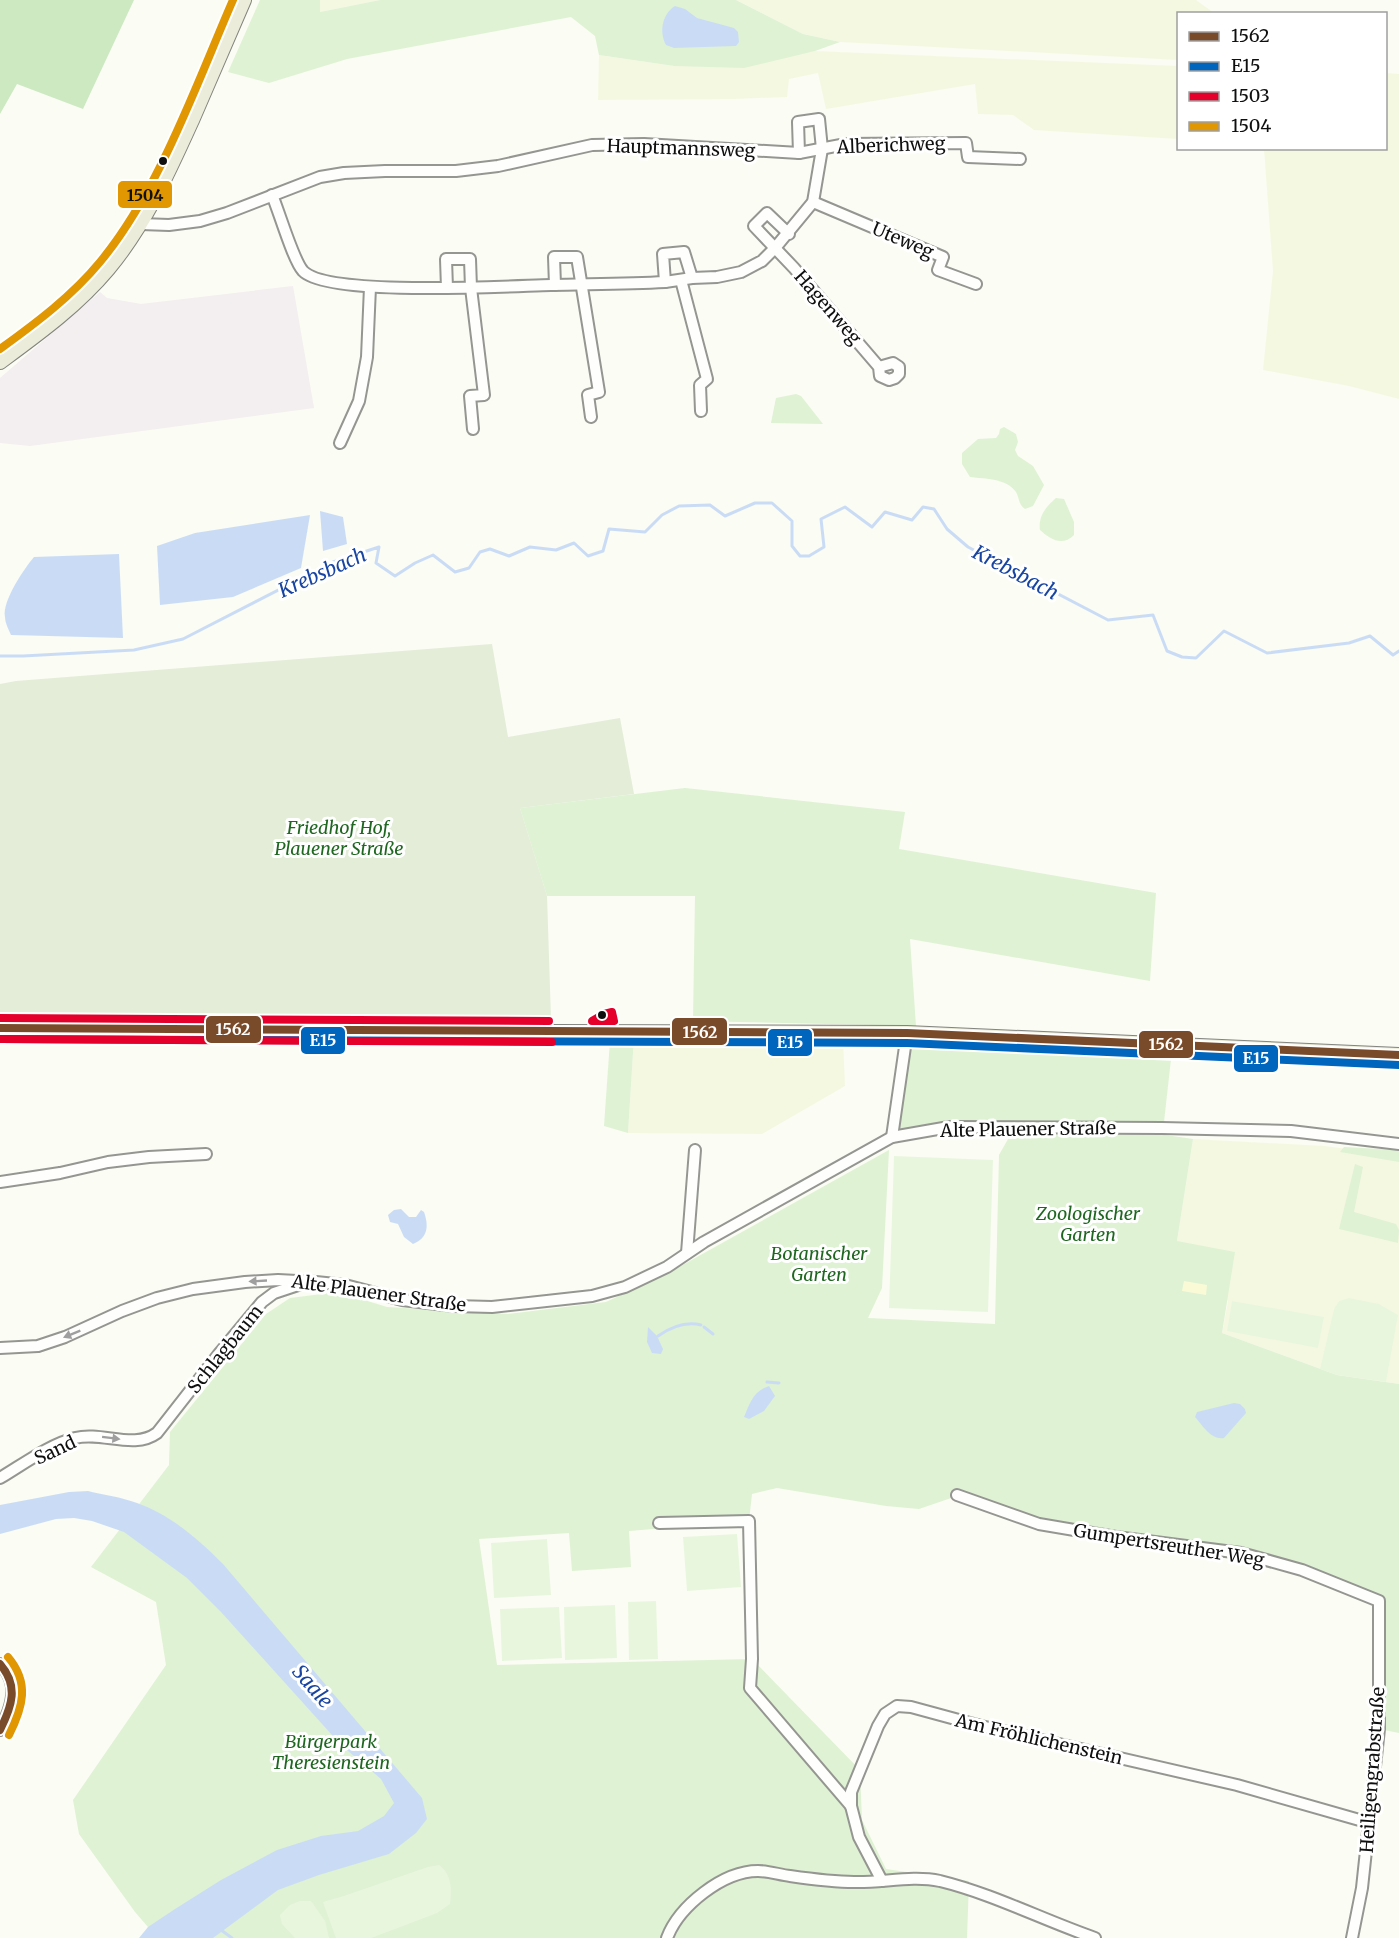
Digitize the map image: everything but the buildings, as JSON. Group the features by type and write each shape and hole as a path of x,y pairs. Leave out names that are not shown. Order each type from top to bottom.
{"main road":[{"path":"0,362 79,300 107,270 141,224 172,164 244,0"},
{"path":"0,1028 907,1033 1399,1055"}],"street":[{"path":"272,195 295,255 304,271 320,280 370,287 447,288 665,282 717,277 741,272 762,261 776,249 813,202 822,149 819,119 798,122 799,153"},
{"name":"Alberichweg","path":"822,149 846,144 966,143 968,157 1020,159"},
{"name":"Hauptmannsweg","path":"141,224 169,225 200,221 320,177 385,171 456,171 498,166 592,145 644,144 799,153 822,149"},
{"name":"Uteweg","path":"813,202 943,256 938,270 976,284"},
{"name":"Hagenweg","path":"789,234 767,213 754,226 836,315 879,366"},
{"path":"665,282 663,254 684,252 692,278"},
{"path":"555,285 554,257 577,257 599,393 588,395 591,417"},
{"path":"447,288 446,259 470,259 471,288 484,395 470,396 473,429"},
{"path":"681,280 706,379 700,385 701,411"},
{"path":"340,443 359,401 368,357 370,287"},
{"path":"892,1137 907,1033"},
{"name":"Alte Plauener Straße","path":"0,1348 38,1346 157,1298 193,1289 256,1281 278,1280 345,1285 402,1300 454,1306 492,1307 592,1296 625,1287 667,1267 687,1253 892,1137 949,1127 1291,1131 1399,1144"},
{"path":"687,1253 695,1150"},
{"path":"0,1182 60,1173 108,1162 206,1154"},
{"name":"Schlagbaum","path":"149,1439 157,1433 262,1302 274,1293 294,1285 316,1282"},
{"name":"Sand","path":"0,1478 57,1445 74,1438 92,1435 126,1440 149,1439"},
{"name":"Gumpertsreuther Weg","path":"957,1496 1039,1524 1116,1537 1240,1553 1302,1570 1379,1600"},
{"path":"659,1523 749,1521 752,1659 750,1688 851,1806"},
{"name":"Heiligengrabstraße","path":"1352,1938 1362,1888 1379,1729 1379,1600"},
{"path":"0,1665 8,1671 13,1692 10,1710 0,1730"},
{"name":"Am Fröhlichenstein","path":"882,1881 859,1838 851,1806 851,1792 878,1726 885,1714 897,1706 911,1707 981,1726 1237,1785 1370,1823"},
{"path":"667,1938 683,1912 700,1894 719,1882 757,1871 836,1882 937,1880 966,1888 1095,1938"}],"shaded area":[{"path":"0,0 134,0 83,109 17,84 0,114"},
{"path":"320,0 380,0 320,12"},
{"path":"736,0 1196,0 1213,12 1177,12 1177,60 840,42 803,34"},
{"path":"815,51 1177,66 1177,139 1034,130 1013,115 978,114 975,84 826,109 818,73 789,79 787,97 598,100 599,55 674,66"},
{"path":"1387,73 1399,74 1399,399 1349,386 1263,370 1273,271 1264,150 1387,150"},
{"path":"293,286 314,408 30,446 0,443 0,378 100,292 107,298 141,304"},
{"path":"634,1037 843,1039 845,1086 762,1134 628,1133"},
{"path":"1193,1139 1325,1146 1399,1156 1399,1384 1337,1375 1222,1333 1228,1301 1177,1241"},
{"path":"894,1156 993,1160 988,1312 889,1308"},
{"path":"1349,1298 1379,1304 1398,1315 1386,1382 1337,1375 1320,1369 1334,1309 1339,1301"},
{"path":"1232,1301 1324,1317 1318,1348 1227,1331"},
{"path":"737,1534 741,1587 687,1591 683,1537"},
{"path":"547,1539 551,1595 494,1598 491,1543"},
{"path":"656,1601 658,1659 629,1660 628,1602"},
{"path":"615,1605 617,1658 565,1660 564,1607"},
{"path":"559,1607 562,1658 502,1661 500,1609"},
{"path":"439,1865 449,1878 450,1904 437,1913 371,1938 336,1938 323,1902"},
{"path":"300,1901 311,1901 325,1921 329,1938 295,1938 282,1924 280,1915 290,1905"}],"green space":[{"path":"260,0 320,0 320,12 380,0 736,0 803,34 840,42 815,51 744,68 674,66 599,55 595,36 571,17 347,59 269,83 228,72"},
{"path":"796,394 801,396 823,424 771,423 776,398"},
{"path":"1004,427 1016,434 1018,442 1015,450 1018,456 1033,466 1044,485 1033,506 1025,509 1012,487 995,480 970,477 962,464 962,453 978,439 996,438 1000,429"},
{"path":"1056,498 1064,499 1074,522 1074,535 1065,541 1052,539 1040,530 1040,520 1044,512"},
{"name":"Friedhof Hof, Plauener Straße","path":"492,644 508,737 620,718 634,794 520,808 547,896 551,1019 0,1020 0,684"},
{"path":"685,788 905,812 899,849 1156,893 1150,981 910,939 916,1026 693,1021 695,896 547,896 520,808"},
{"path":"634,1037 628,1133 604,1126 610,1041"},
{"path":"910,1038 1172,1050 1164,1122 898,1129"},
{"name":"Bürgerpark Theresienstein","path":"1012,1132 1151,1133 1193,1139 1177,1241 1235,1252 1222,1333 1337,1375 1399,1384 1399,1733 1379,1729 1379,1601 1241,1553 1039,1524 957,1496 919,1509 886,1506 777,1488 752,1494 749,1521 629,1531 631,1567 572,1571 569,1533 479,1539 497,1665 752,1659 860,1770 862,1820 886,1869 969,1881 967,1938 146,1938 148,1927 79,1834 73,1800 166,1665 156,1602 91,1567 169,1465 170,1432 266,1314 290,1298 338,1292 387,1307 508,1314 606,1302 670,1272 889,1150 882,1288 868,1318 995,1324 999,1155"},
{"path":"1344,1147 1399,1150 1399,1162 1340,1152"},
{"path":"1355,1164 1363,1167 1354,1212 1396,1224 1399,1230 1398,1243 1339,1229"}],"sand":[{"path":"1184,1281 1207,1285 1206,1295 1182,1291"}],"water":[{"path":"675,6 685,9 697,18 734,28 738,32 739,42 736,46 674,48 666,45 663,24 667,14"},
{"path":"320,511 343,517 347,544 323,551"},
{"path":"310,515 301,568 233,597 160,605 157,546 195,533"},
{"path":"119,554 123,638 11,635 5,619 7,603 10,594 34,557"},
{"path":"401,1209 409,1217 416,1217 421,1210 424,1212 426,1231 422,1238 413,1244 404,1237 398,1224 390,1222 388,1215 394,1210"},
{"path":"648,1327 657,1336 663,1349 661,1354 652,1353 647,1342"},
{"path":"769,1386 775,1396 764,1411 749,1419 744,1417 756,1394"},
{"path":"1234,1403 1240,1404 1246,1413 1224,1438 1211,1435 1195,1417 1197,1412"},
{"name":"Saale","path":"88,1491 131,1501 161,1514 194,1537 223,1564 422,1798 427,1819 416,1833 389,1854 278,1890 213,1938 139,1938 148,1927 175,1909 221,1880 277,1850 321,1836 358,1831 384,1816 394,1803 381,1779 341,1745 221,1612 187,1578 124,1532 92,1521 74,1518 56,1519 0,1534 0,1505 69,1492"}],"waterway":[{"name":"Krebsbach","path":"0,656 134,650 183,639 333,562 379,547 376,563 395,576 433,555 455,572 469,568 480,552 490,549 509,556 530,547 556,550 574,543 588,556 603,551 609,529 645,532 662,515 679,506 710,505 725,516 755,503 772,503 792,521 792,546 800,556 809,556 824,547 821,519 845,507 872,527 885,512 912,520 923,507 934,509 947,529 968,547 1108,620 1153,615 1167,651 1182,657 1196,658 1224,631 1267,653 1349,643 1370,636 1393,655 1399,651"},
{"path":"658,1336 678,1326 701,1325"},
{"path":"704,1327 713,1334"},
{"path":"767,1382 779,1383"},
{"path":"221,1930 232,1938"}],"transit line":[{"name":"1504","path":"0,349 66,298 100,262 121,234 175,136 233,0"},
{"name":"1503","path":"612,1012 614,1021 592,1021 604,1014 612,1012"},
{"name":"1503","path":"0,1018 549,1021"},
{"name":"1562","path":"0,1028 907,1033 1399,1055"},
{"name":"E15","path":"0,1039 907,1043 1399,1065"},
{"name":"1503","path":"0,1039 552,1042"},
{"name":"1504","path":"8,1657 15,1667 22,1686 21,1705 9,1735"},
{"name":"1562","path":"0,1664 12,1688 8,1713 0,1730"}],"park label":[{"name":"Zoologischer Garten","path":"1088,1223"},
{"name":"Botanischer Garten","path":"819,1263"}]}
